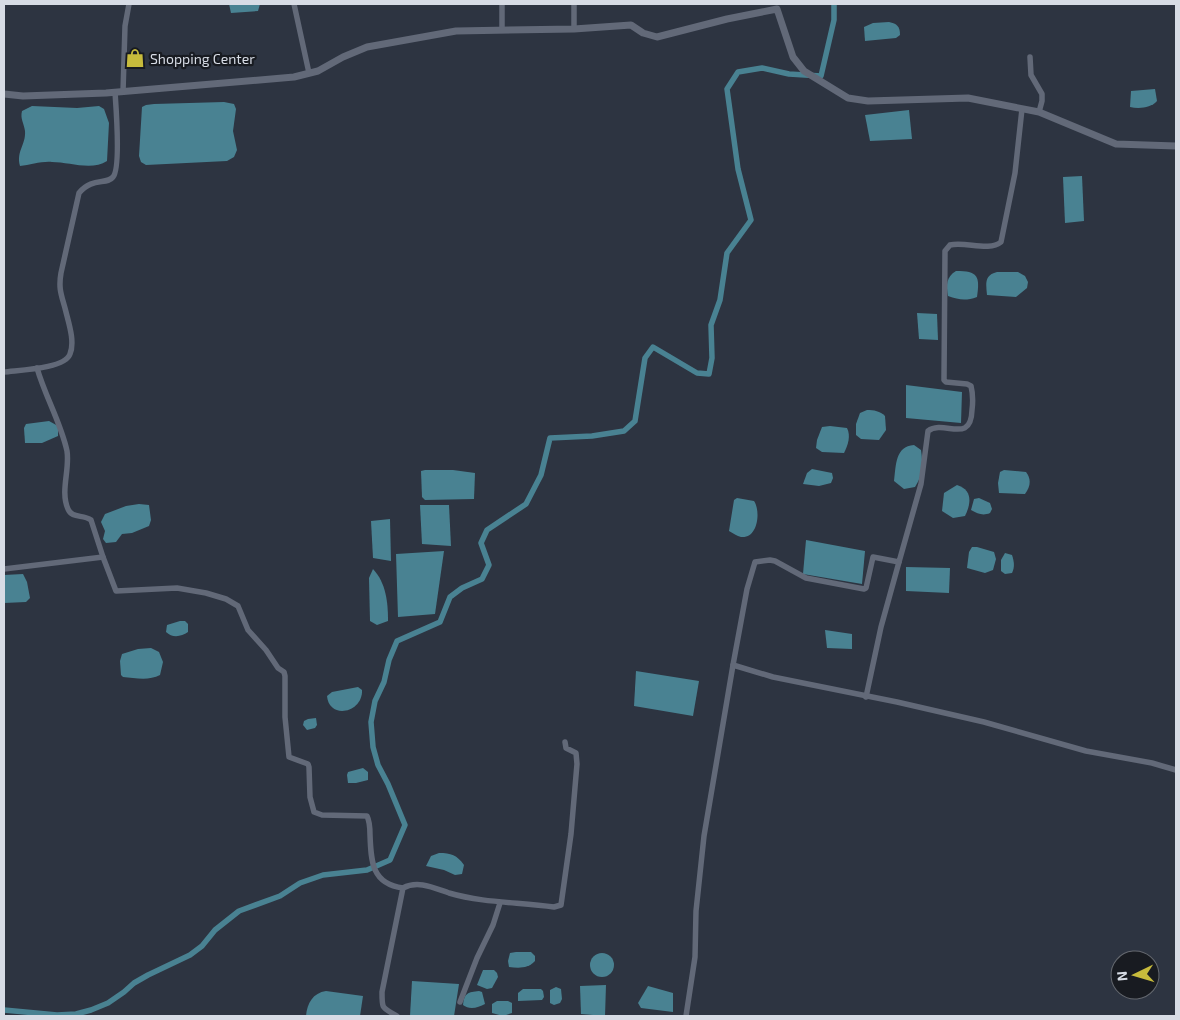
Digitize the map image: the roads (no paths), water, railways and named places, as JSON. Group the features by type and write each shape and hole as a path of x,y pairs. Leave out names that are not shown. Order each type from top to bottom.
{"street":[{"path":"4,372 61,363 70,355 72,341 60,293 61,274 79,193 89,183 110,180 115,174 118,160 119,92 129,4"},
{"path":"294,4 309,73"},
{"path":"502,4 502,30"},
{"path":"574,4 574,29"},
{"path":"4,94 23,96 119,92 294,77 309,73 368,47 456,31 574,29 631,25 643,34 657,37 777,6 790,50 798,64 812,77 848,98 868,101 968,98 1039,112 1116,144 1176,146"},
{"path":"1030,57 1031,75 1042,94 1039,112"},
{"path":"866,697 879,636 921,484 928,431 934,428 962,429 969,425 971,421 973,398 971,386 968,384 946,382 944,380 945,252 950,245 957,243 991,246 1001,242 1015,173 1022,110"},
{"path":"37,368 63,436 67,453 68,472 65,495 68,510 76,516 88,518 93,523 116,591 177,588 206,593 237,604 248,630 266,650 278,668 284,672 285,717 289,757 292,760 308,764 310,797 314,812 322,815 368,816 370,821 371,853 377,874 390,886 404,888 418,884 471,898 500,903 554,907 561,905 571,834 576,764 576,753 566,748 565,742"},
{"path":"4,569 103,557"},
{"path":"686,1016 695,957 696,911 704,836 733,665 754,562 775,561 806,578 864,589 866,588 871,558 900,562"},
{"path":"733,665 773,677 897,702 965,718 1086,751 1152,763 1176,770"},
{"path":"396,1016 384,1010 382,1006 382,992 404,888"},
{"path":"460,1002 477,958 493,925 500,903"}],"water":[{"path":"229,4 260,4 258,11 231,13"},
{"path":"889,22 898,26 900,35 896,38 865,41 864,27 873,23"},
{"path":"1155,89 1157,101 1152,105 1137,108 1130,107 1131,91"},
{"path":"224,102 234,104 236,109 233,131 237,150 234,157 227,161 146,165 141,162 139,156 142,107 154,104"},
{"path":"32,106 77,108 99,106 104,109 109,123 107,161 87,166 48,162 20,166 19,156 25,136 21,116 22,111"},
{"path":"909,110 912,139 870,141 865,115"},
{"path":"1082,176 1084,221 1065,223 1063,177"},
{"path":"956,271 969,272 976,276 978,284 977,297 962,300 948,296 947,282"},
{"path":"997,272 1018,272 1025,276 1028,282 1027,288 1016,297 987,295 986,284 988,278"},
{"path":"917,313 937,314 938,340 919,339"},
{"path":"906,385 962,392 961,423 906,418"},
{"path":"867,410 877,411 885,416 886,430 879,440 861,439 856,435 856,424 860,413"},
{"path":"49,421 58,426 58,436 42,443 25,443 24,428 26,424"},
{"path":"822,427 847,428 849,434 844,453 822,452 816,448"},
{"path":"914,445 921,450 921,474 915,487 904,489 894,481 896,463 903,449"},
{"path":"812,469 832,473 831,483 819,486 803,484 807,473"},
{"path":"453,470 475,473 474,499 425,500 422,497 421,471"},
{"path":"1004,470 1026,472 1030,483 1025,494 999,493 1000,472"},
{"path":"957,485 966,490 969,498 969,507 965,516 953,518 942,511 944,493"},
{"path":"737,498 754,501 756,506 756,524 751,534 747,536 741,537 729,531 734,500"},
{"path":"979,498 990,503 992,509 990,513 980,514 971,510 974,499"},
{"path":"149,505 151,520 149,526 132,533 122,534 116,542 106,543 103,539 105,531 101,522 105,514 126,506"},
{"path":"420,505 449,505 451,546 422,544"},
{"path":"390,519 391,561 373,558 371,521"},
{"path":"806,540 865,551 862,584 803,574"},
{"path":"972,547 994,552 996,559 993,570 985,573 967,568 969,552"},
{"path":"444,551 435,614 398,617 396,554"},
{"path":"1005,553 1012,555 1014,568 1012,573 1005,574 1001,571 1001,560"},
{"path":"906,567 950,568 949,593 906,591"},
{"path":"373,569 381,580 385,593 388,621 377,625 370,621 369,578"},
{"path":"23,574 27,582 30,598 26,602 4,603 4,575"},
{"path":"185,621 188,624 188,632 177,636 166,632 167,625"},
{"path":"825,630 852,634 852,649 827,648"},
{"path":"151,648 159,652 163,662 160,675 142,679 123,677 121,675 120,661 122,654 138,649"},
{"path":"636,671 699,681 693,716 634,706"},
{"path":"358,687 362,690 361,698 352,708 346,711 339,711 329,704 327,696 332,692"},
{"path":"316,718 317,725 315,728 307,730 303,725 304,721"},
{"path":"363,768 368,772 368,780 348,783 348,772"},
{"path":"439,853 450,854 459,859 464,865 462,874 455,875 444,870 426,866 431,856"},
{"path":"531,952 535,956 535,961 526,967 509,967 510,953"},
{"path":"602,953 610,957 614,965 610,973 602,977 594,973 590,965 594,957"},
{"path":"483,970 494,970 497,973 498,977 492,988 487,989 477,985"},
{"path":"412,981 459,984 454,1016 410,1016"},
{"path":"606,985 605,1016 581,1014 580,986"},
{"path":"648,986 673,993 673,1012 641,1008 638,1003"},
{"path":"556,987 561,989 562,999 560,1003 554,1005 550,1003 550,990"},
{"path":"523,989 541,989 544,997 542,1000 518,1001 518,993"},
{"path":"326,991 363,996 360,1016 306,1016 314,996"},
{"path":"482,992 485,1004 474,1008 468,1008 463,1005 467,994"},
{"path":"497,1001 512,1003 512,1013 503,1016 492,1013 492,1004"}],"waterway":[{"path":"4,1010 57,1015 76,1014 91,1010 108,1003 148,975 190,955 202,946 215,930 239,911 280,896 300,883 323,875 367,870 390,860 405,825 378,765 373,747 371,722 375,701 384,682 389,660 397,641 440,622 450,597 462,588 482,579 489,565 481,543 487,530 526,504 541,475 550,438 592,436 624,431 635,421 645,358 653,347 697,373 709,374 712,358 711,325 720,300 727,253 751,220 738,169 727,89 738,72 762,68 789,74 821,76 834,20 834,4"}],"place":[{"name":"Shopping Center","path":"135,58"}]}
